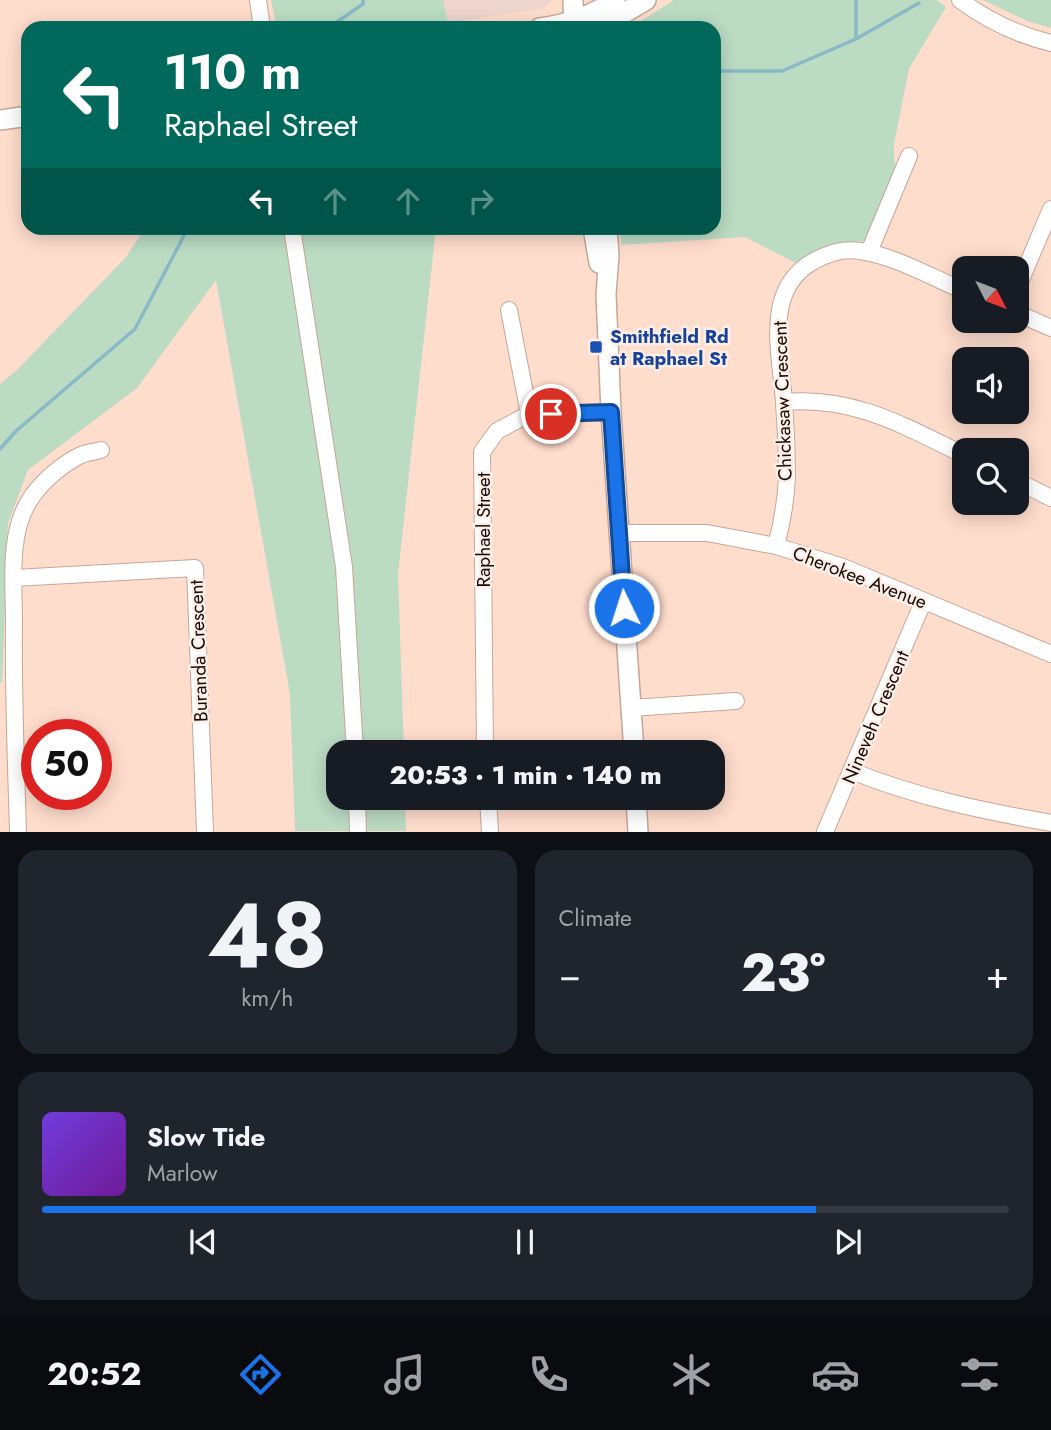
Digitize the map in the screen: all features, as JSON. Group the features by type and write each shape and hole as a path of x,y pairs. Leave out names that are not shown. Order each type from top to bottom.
{"main road":[{"path":"573,0 574,21"},
{"path":"595,18 615,0"},
{"path":"595,18 646,0"},
{"path":"0,120 21,117"},
{"path":"594,235 606,294"},
{"path":"608,235 606,294 611,412 633,740"},
{"path":"637,810 638,831"}],"street":[{"path":"258,0 261,21"},
{"path":"960,0 984,17 1034,39 1051,43"},
{"path":"869,252 909,156"},
{"path":"1029,261 1051,209"},
{"path":"293,235 344,567 354,740"},
{"name":"Chickasaw Crescent","path":"776,546 784,515 787,477 784,402 777,332 778,314 790,282 803,267 826,254 851,250 869,252 952,286"},
{"path":"509,310 529,414"},
{"path":"1029,318 1051,328"},
{"path":"784,402 821,400 861,409 881,415 952,449"},
{"name":"Raphael Street","path":"485,740 482,452 497,431 529,414 611,412"},
{"path":"18,831 7,697 16,542 20,522 28,502 43,484 81,455 102,450"},
{"path":"1029,487 1051,498"},
{"name":"Cherokee Avenue","path":"620,533 685,531 776,546 843,567 1051,654"},
{"name":"Buranda Crescent","path":"14,578 195,568 205,831"},
{"name":"Nineveh Crescent","path":"825,831 923,602"},
{"path":"631,708 736,701"},
{"path":"852,771 887,786 991,812 1051,823"},
{"path":"357,810 358,831"},
{"path":"489,810 490,831"}],"shaded area":[{"path":"443,0 552,0 545,8 448,21"}],"green space":[{"path":"271,0 443,0 448,21 276,21"},
{"path":"674,0 937,0 946,7 909,69 894,144 894,160 898,173 866,241 829,246 796,263 745,237 621,245 620,235 721,235 721,21 641,21"},
{"path":"983,0 1051,0 1051,28 1027,21"},
{"path":"140,235 435,235 398,574 404,740 326,740 326,810 405,810 406,831 295,831 290,694 216,280 137,388 28,470 8,523 0,683 0,384 19,368 126,257"}],"waterway":[{"path":"338,21 363,4 363,0"},
{"path":"856,0 856,39"},
{"path":"721,71 782,71 856,39 919,3"},
{"path":"0,449 16,431 135,329 184,235"}],"place":[{"name":"Smithfield Rd at Raphael St","path":"596,347"}],"route":[{"path":"551,414 611,412 624,608"}]}
